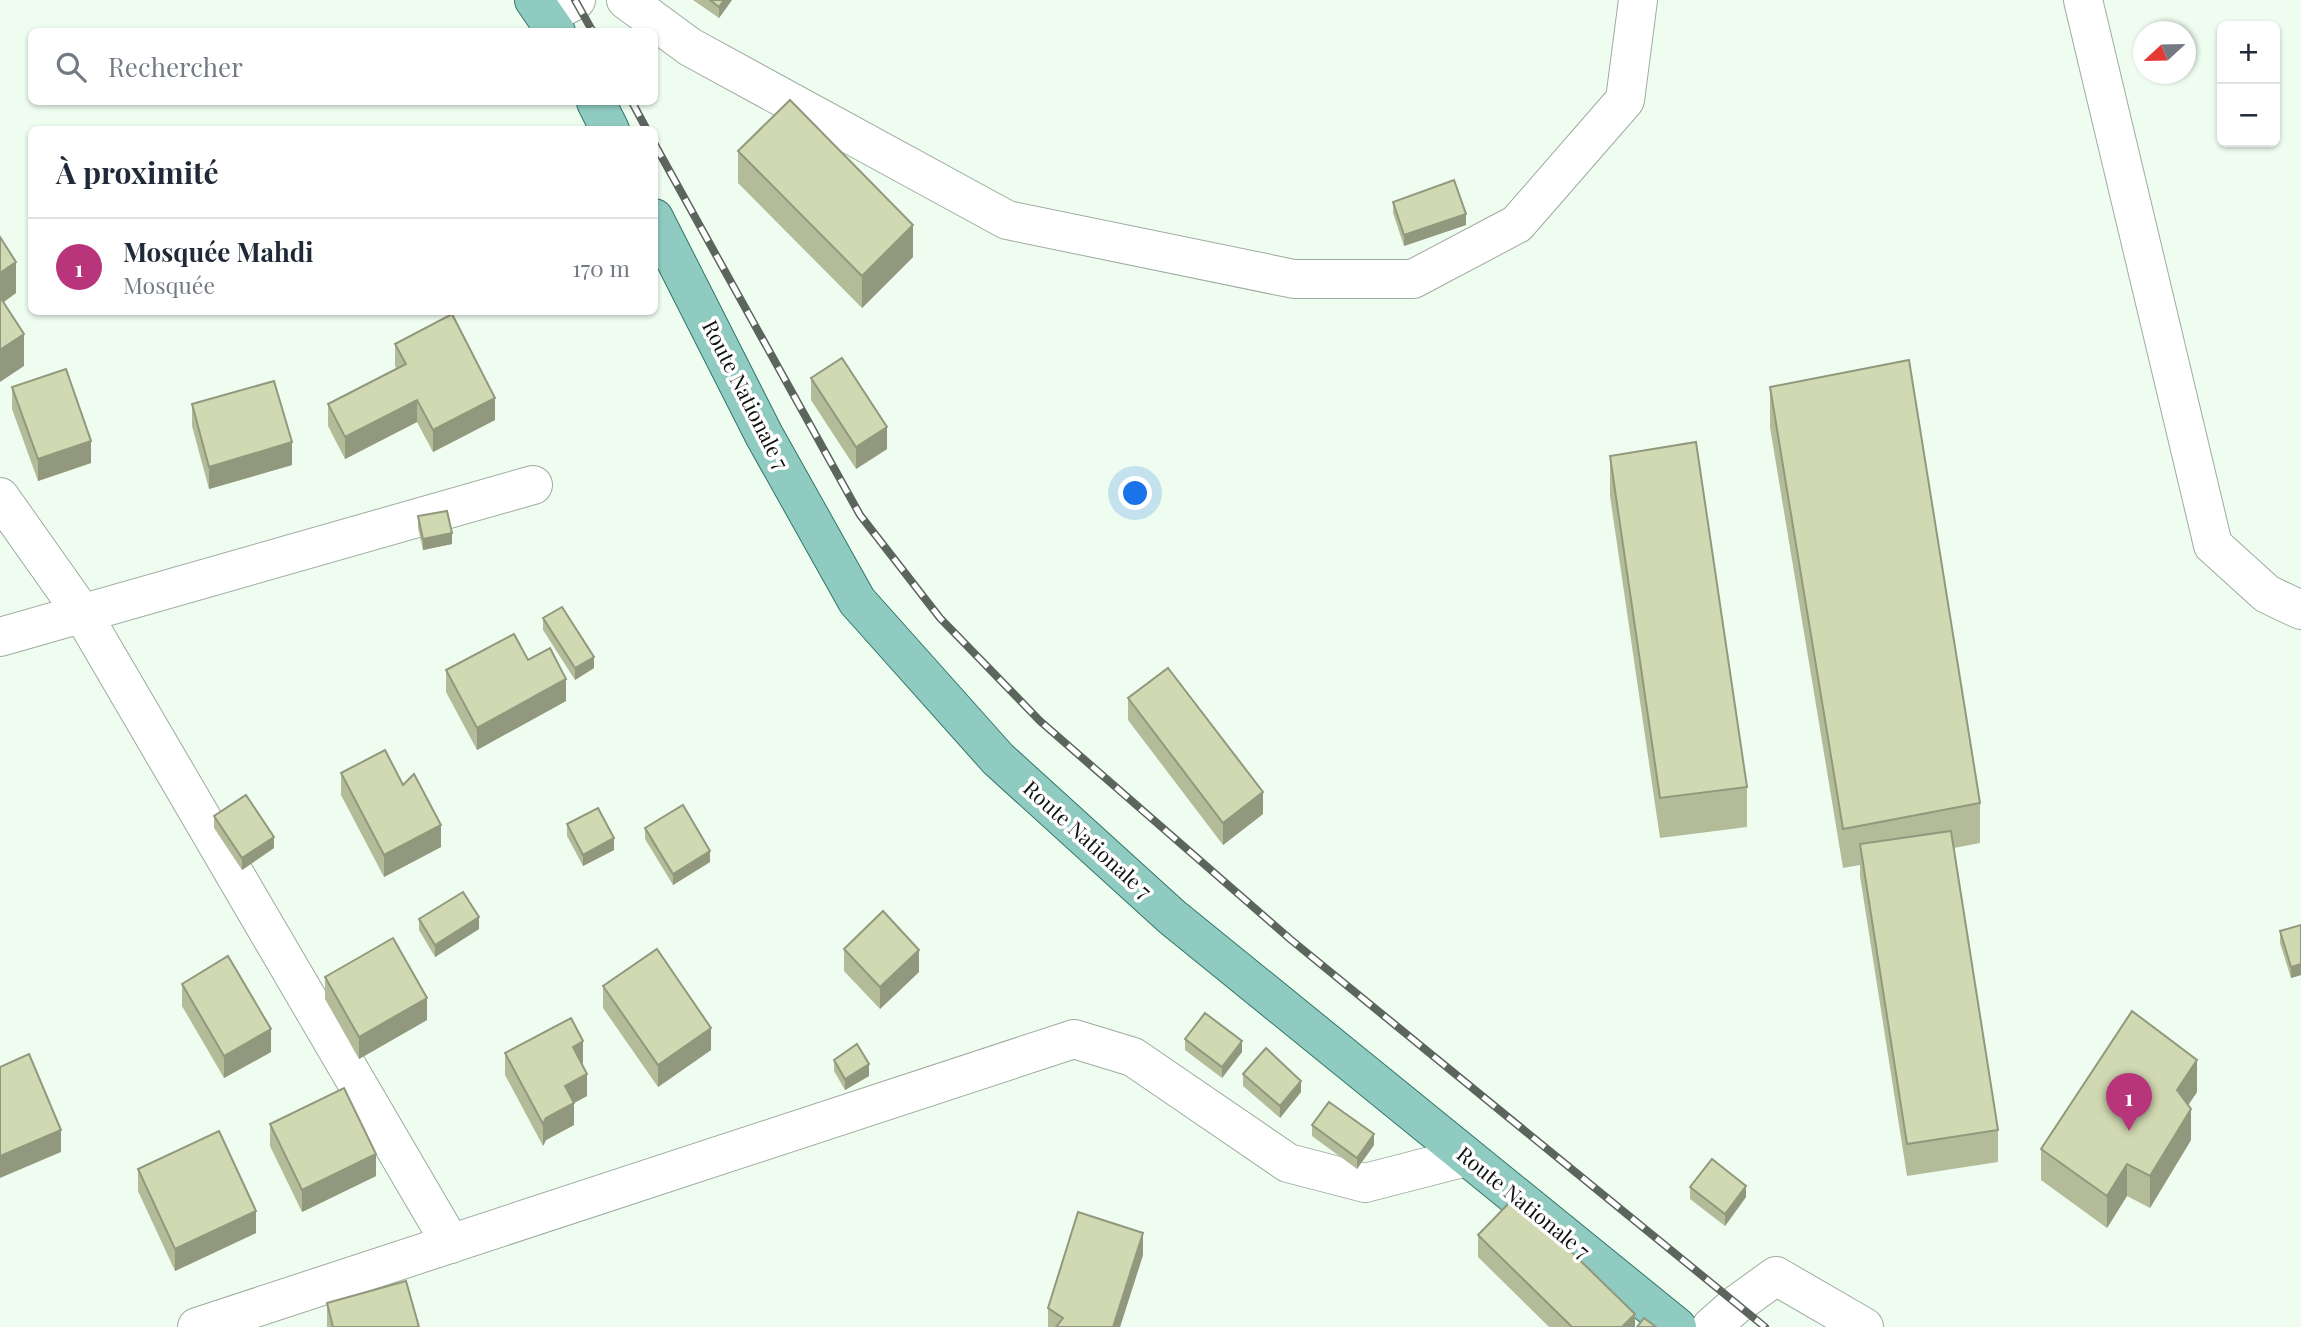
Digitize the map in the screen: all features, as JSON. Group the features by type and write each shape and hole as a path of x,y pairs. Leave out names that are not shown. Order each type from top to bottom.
{"main road":[{"path":"598,105 608,126"},
{"name":"Route Nationale 7","path":"658,226 764,435 857,601 998,759 1172,917 1677,1327"}],"street":[{"path":"626,0 690,47 1007,220 1294,279 1413,279 1517,224 1625,100 1638,0"},
{"path":"2083,0 2213,545 2267,594 2301,610"},
{"path":"0,637 533,485"},
{"path":"0,497 82,613 451,1244"},
{"path":"197,1327 1074,1039 1133,1057 1288,1163 1365,1183 1466,1157"},
{"path":"1712,1327 1736,1305 1776,1276 1864,1327"}],"building":[{"path":"710,0 724,0 719,7"},
{"path":"790,100 913,225 862,276 738,151"},
{"path":"1454,180 1466,214 1404,235 1393,202"},
{"path":"0,237 16,262 0,273"},
{"path":"0,297 24,334 0,350"},
{"path":"453,315 495,398 433,430 417,400 345,437 328,404 406,364 395,344"},
{"path":"842,358 887,427 856,447 811,378"},
{"path":"1909,360 1980,803 1843,829 1770,387"},
{"path":"66,369 91,441 38,459 12,387"},
{"path":"274,381 292,442 209,467 192,404"},
{"path":"1696,442 1747,787 1660,798 1610,456"},
{"path":"447,511 452,533 423,539 418,516"},
{"path":"562,607 594,657 575,668 543,618"},
{"path":"514,634 528,660 550,648 566,679 477,728 446,670"},
{"path":"1168,668 1263,792 1223,823 1128,698"},
{"path":"385,750 403,785 414,774 441,825 384,855 341,773"},
{"path":"246,795 274,837 242,858 214,816"},
{"path":"683,805 710,851 673,874 645,828"},
{"path":"598,808 614,838 583,855 567,824"},
{"path":"1951,831 1998,1130 1907,1144 1860,844"},
{"path":"463,892 479,917 435,945 419,919"},
{"path":"883,911 919,950 880,987 844,949"},
{"path":"2301,925 2301,964 2291,967 2280,931"},
{"path":"393,938 427,998 359,1037 325,977"},
{"path":"657,949 711,1028 658,1065 603,986"},
{"path":"228,956 271,1029 224,1056 182,984"},
{"path":"2132,1011 2197,1060 2177,1090 2191,1109 2150,1176 2127,1164 2107,1196 2041,1149"},
{"path":"1205,1013 1242,1041 1222,1067 1185,1039"},
{"path":"571,1018 583,1041 573,1047 587,1074 565,1086 574,1103 546,1118 543,1124 505,1053"},
{"path":"857,1044 869,1064 845,1079 834,1060"},
{"path":"1266,1048 1301,1081 1280,1106 1243,1074"},
{"path":"29,1054 61,1130 0,1156 0,1067"},
{"path":"344,1088 376,1154 302,1190 270,1124"},
{"path":"1329,1102 1374,1134 1357,1158 1312,1125"},
{"path":"219,1131 256,1211 175,1249 138,1169"},
{"path":"1712,1159 1746,1186 1725,1214 1690,1187"},
{"path":"1515,1197 1635,1314 1622,1327 1572,1327 1478,1235"},
{"path":"1078,1212 1143,1233 1113,1327 1056,1327 1063,1318 1048,1308"},
{"path":"406,1281 419,1327 333,1327 327,1303"},
{"path":"1644,1318 1656,1327 1637,1327"}],"railway":[{"path":"575,0 591,28"},
{"path":"634,105 645,126"},
{"path":"658,150 860,515 940,618 1040,721 1290,939 1765,1327"}],"place":[{"name":"Mosquée Mahdi","path":"2129,1131"}]}
